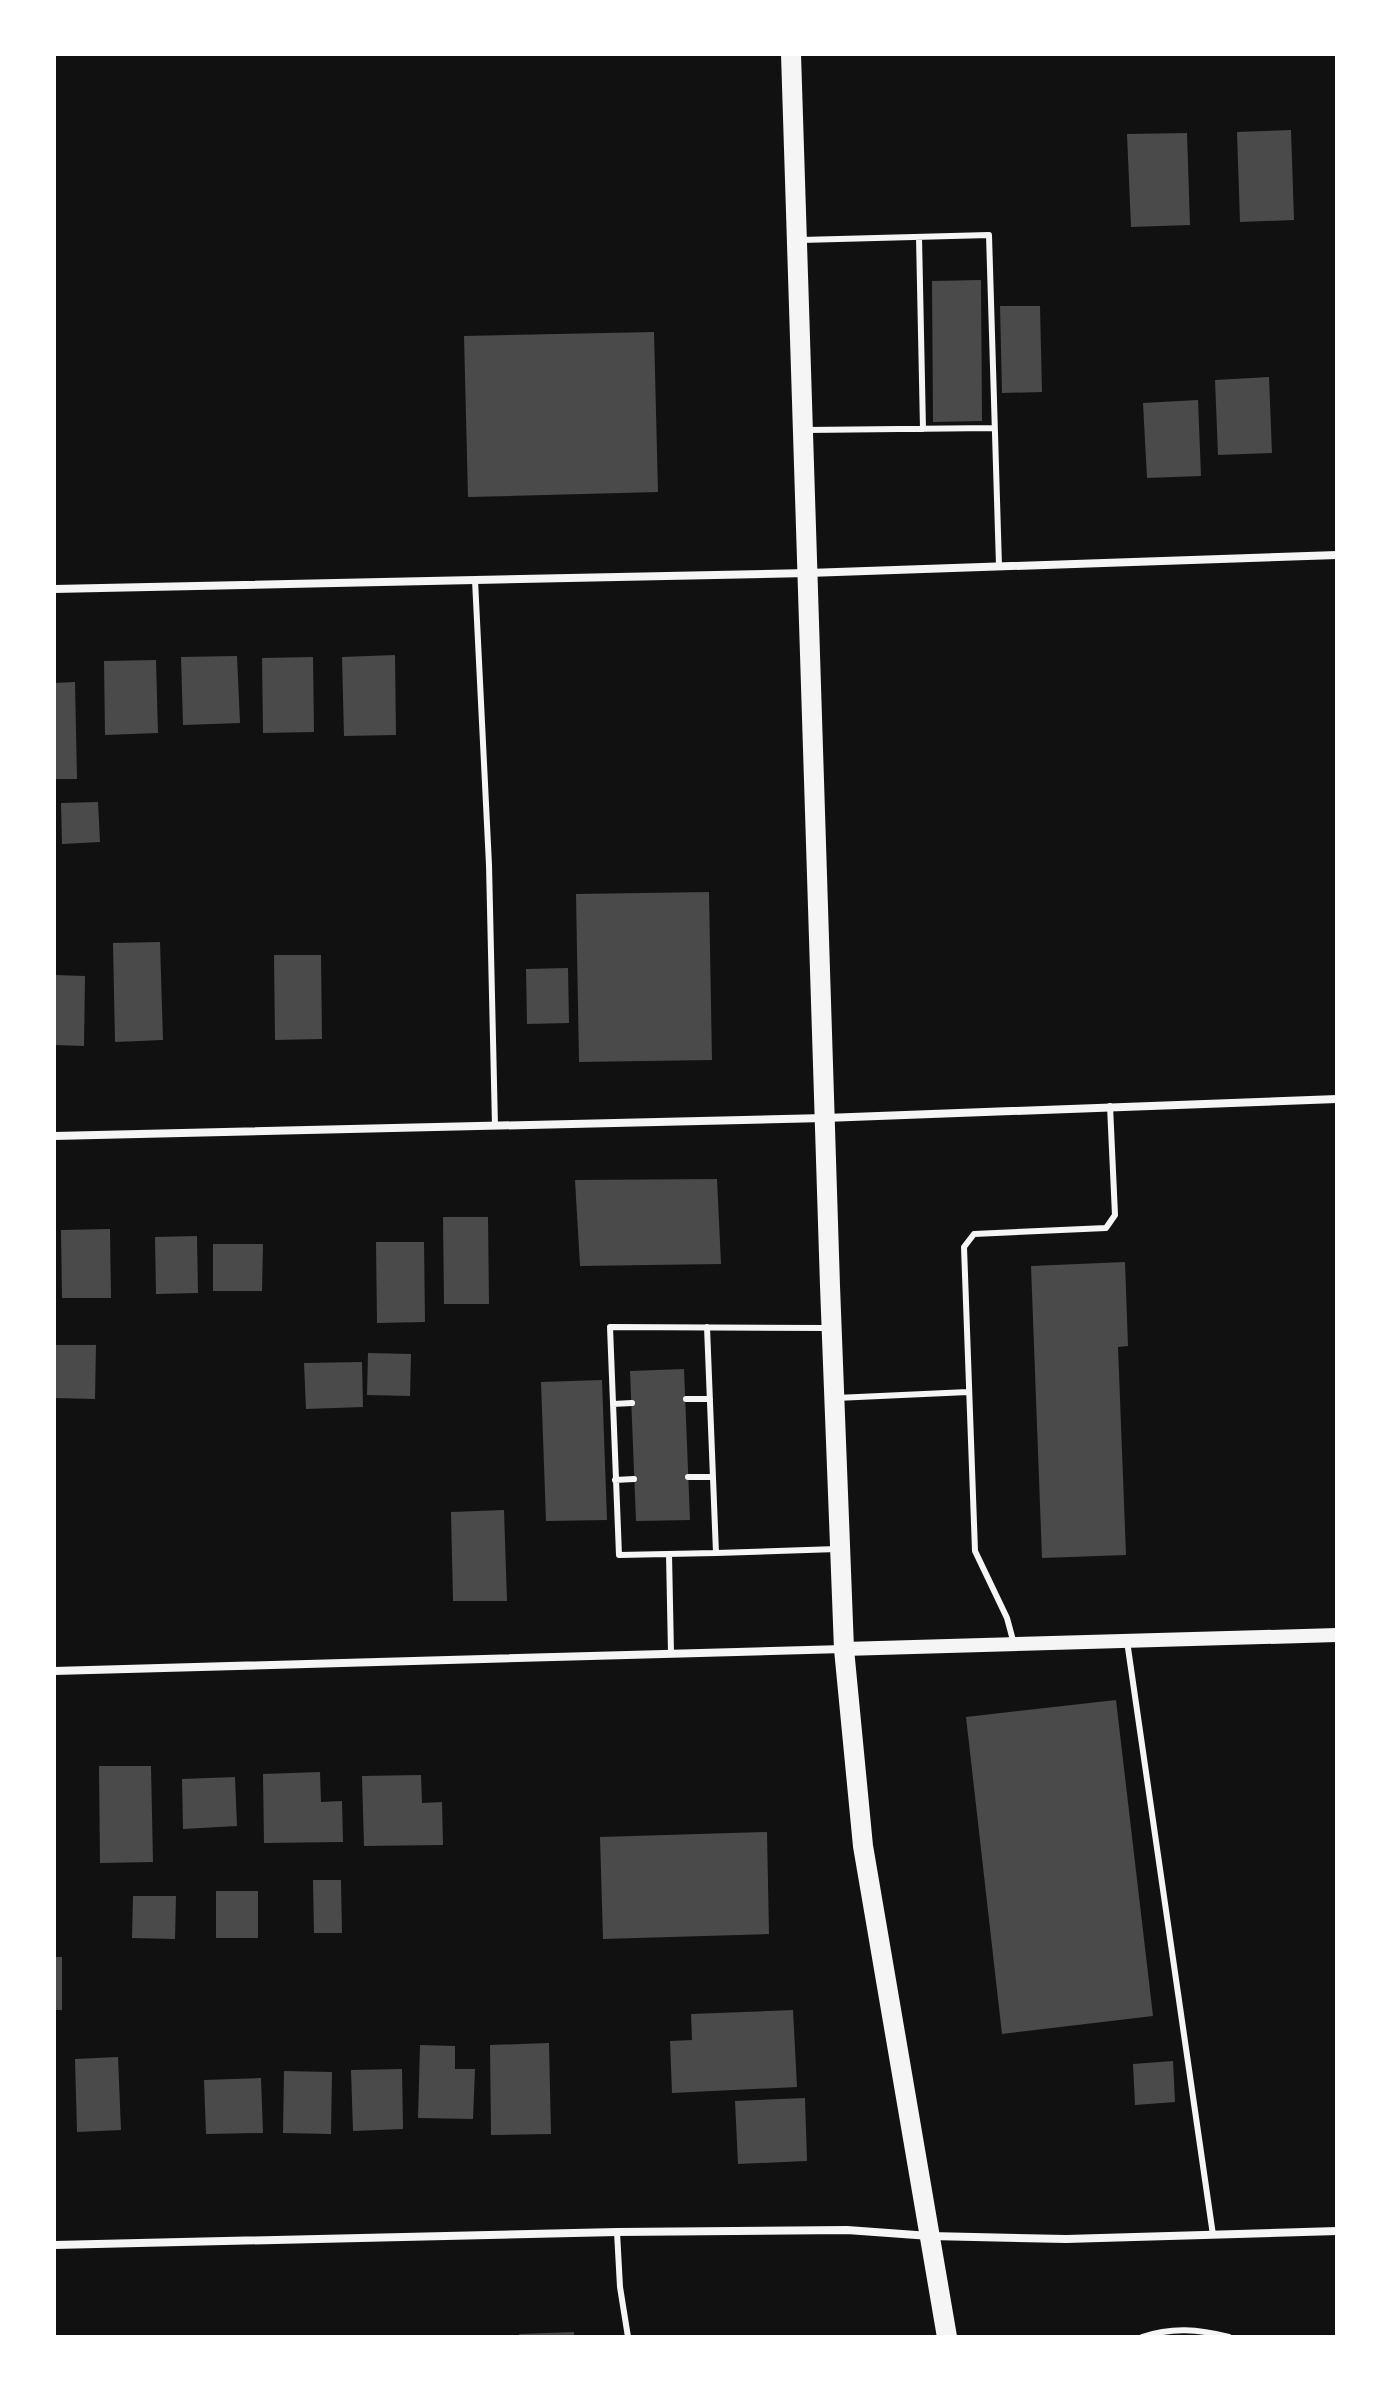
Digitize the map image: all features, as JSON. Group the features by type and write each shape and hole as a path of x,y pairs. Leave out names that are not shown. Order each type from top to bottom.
{"main road":[{"path":"791,54 844,1649 863,1846 947,2337"}],"street":[{"path":"54,589 808,573 1337,555"},
{"path":"54,1136 825,1118 1337,1099"},
{"path":"54,1671 1337,1635"},
{"path":"54,2245 617,2232 847,2230 930,2236 1066,2239 1337,2231"}],"lane":[{"path":"797,240 989,235 999,566"},
{"path":"919,237 923,429"},
{"path":"803,430 994,428"},
{"path":"475,580 489,865 495,1126"},
{"path":"1014,1644 1007,1618 975,1551 964,1247 974,1234 1106,1228 1115,1215 1110,1106"},
{"path":"832,1328 610,1327 615,1480 619,1555 840,1549"},
{"path":"707,1327 716,1553"},
{"path":"834,1399 968,1392"},
{"path":"686,1399 710,1399"},
{"path":"613,1404 632,1403"},
{"path":"688,1477 713,1477"},
{"path":"615,1480 634,1479"},
{"path":"669,1554 671,1653"},
{"path":"1127,1641 1213,2235"},
{"path":"617,2232 620,2287 628,2337"},
{"path":"1142,2337 1164,2329 1202,2330 1229,2337"}],"building":[{"path":"1291,130 1294,220 1240,222 1237,132"},
{"path":"1187,133 1190,225 1131,227 1127,134"},
{"path":"981,280 982,421 933,422 932,281"},
{"path":"1000,306 1040,306 1042,392 1002,393"},
{"path":"654,332 658,492 468,497 464,336"},
{"path":"1269,377 1272,453 1218,455 1215,380"},
{"path":"1198,400 1201,476 1147,478 1143,403"},
{"path":"395,655 396,735 344,736 342,657"},
{"path":"237,656 240,723 183,725 181,657"},
{"path":"313,657 314,732 263,733 262,658"},
{"path":"156,660 158,733 105,735 104,661"},
{"path":"75,682 77,779 54,779 54,683"},
{"path":"98,802 100,842 62,844 61,803"},
{"path":"709,892 712,1060 579,1062 576,894"},
{"path":"160,942 163,1040 115,1042 113,943"},
{"path":"274,955 321,955 322,1039 275,1040"},
{"path":"568,968 569,1023 527,1024 526,969"},
{"path":"54,975 85,976 84,1046 54,1045"},
{"path":"717,1179 721,1264 580,1266 575,1180"},
{"path":"443,1217 488,1217 489,1304 444,1304"},
{"path":"110,1229 111,1298 62,1298 61,1230"},
{"path":"197,1236 198,1293 156,1294 155,1237"},
{"path":"376,1242 424,1242 425,1322 377,1323"},
{"path":"213,1244 263,1244 262,1291 213,1291"},
{"path":"1125,1262 1128,1346 1118,1347 1126,1555 1042,1558 1031,1266"},
{"path":"54,1345 96,1345 95,1399 54,1398"},
{"path":"368,1353 411,1354 410,1396 367,1395"},
{"path":"362,1362 363,1407 306,1409 304,1363"},
{"path":"684,1369 690,1520 636,1521 630,1371"},
{"path":"602,1380 607,1520 546,1521 541,1382"},
{"path":"504,1510 507,1601 453,1601 451,1512"},
{"path":"1116,1700 1153,2016 1002,2034 966,1717"},
{"path":"99,1766 151,1766 153,1862 100,1863"},
{"path":"320,1772 321,1802 342,1801 343,1842 264,1843 263,1774"},
{"path":"421,1775 422,1803 442,1802 443,1845 364,1846 362,1776"},
{"path":"235,1777 237,1826 183,1829 182,1779"},
{"path":"767,1832 769,1934 603,1939 600,1837"},
{"path":"313,1880 341,1880 342,1933 314,1933"},
{"path":"216,1891 258,1891 258,1938 216,1938"},
{"path":"133,1896 176,1896 175,1939 132,1938"},
{"path":"54,1957 62,1957 62,2010 54,2010"},
{"path":"793,2010 797,2087 672,2093 670,2041 692,2040 691,2014"},
{"path":"549,2043 551,2134 491,2135 490,2045"},
{"path":"420,2045 455,2046 455,2069 475,2069 473,2119 418,2118"},
{"path":"118,2057 121,2130 77,2132 75,2059"},
{"path":"1173,2061 1175,2102 1135,2105 1133,2064"},
{"path":"402,2069 403,2129 353,2131 351,2070"},
{"path":"284,2071 332,2072 331,2134 283,2133"},
{"path":"261,2078 263,2133 206,2134 204,2080"},
{"path":"805,2098 807,2161 738,2164 735,2101"},
{"path":"574,2332 574,2337 519,2337 519,2334"}]}
